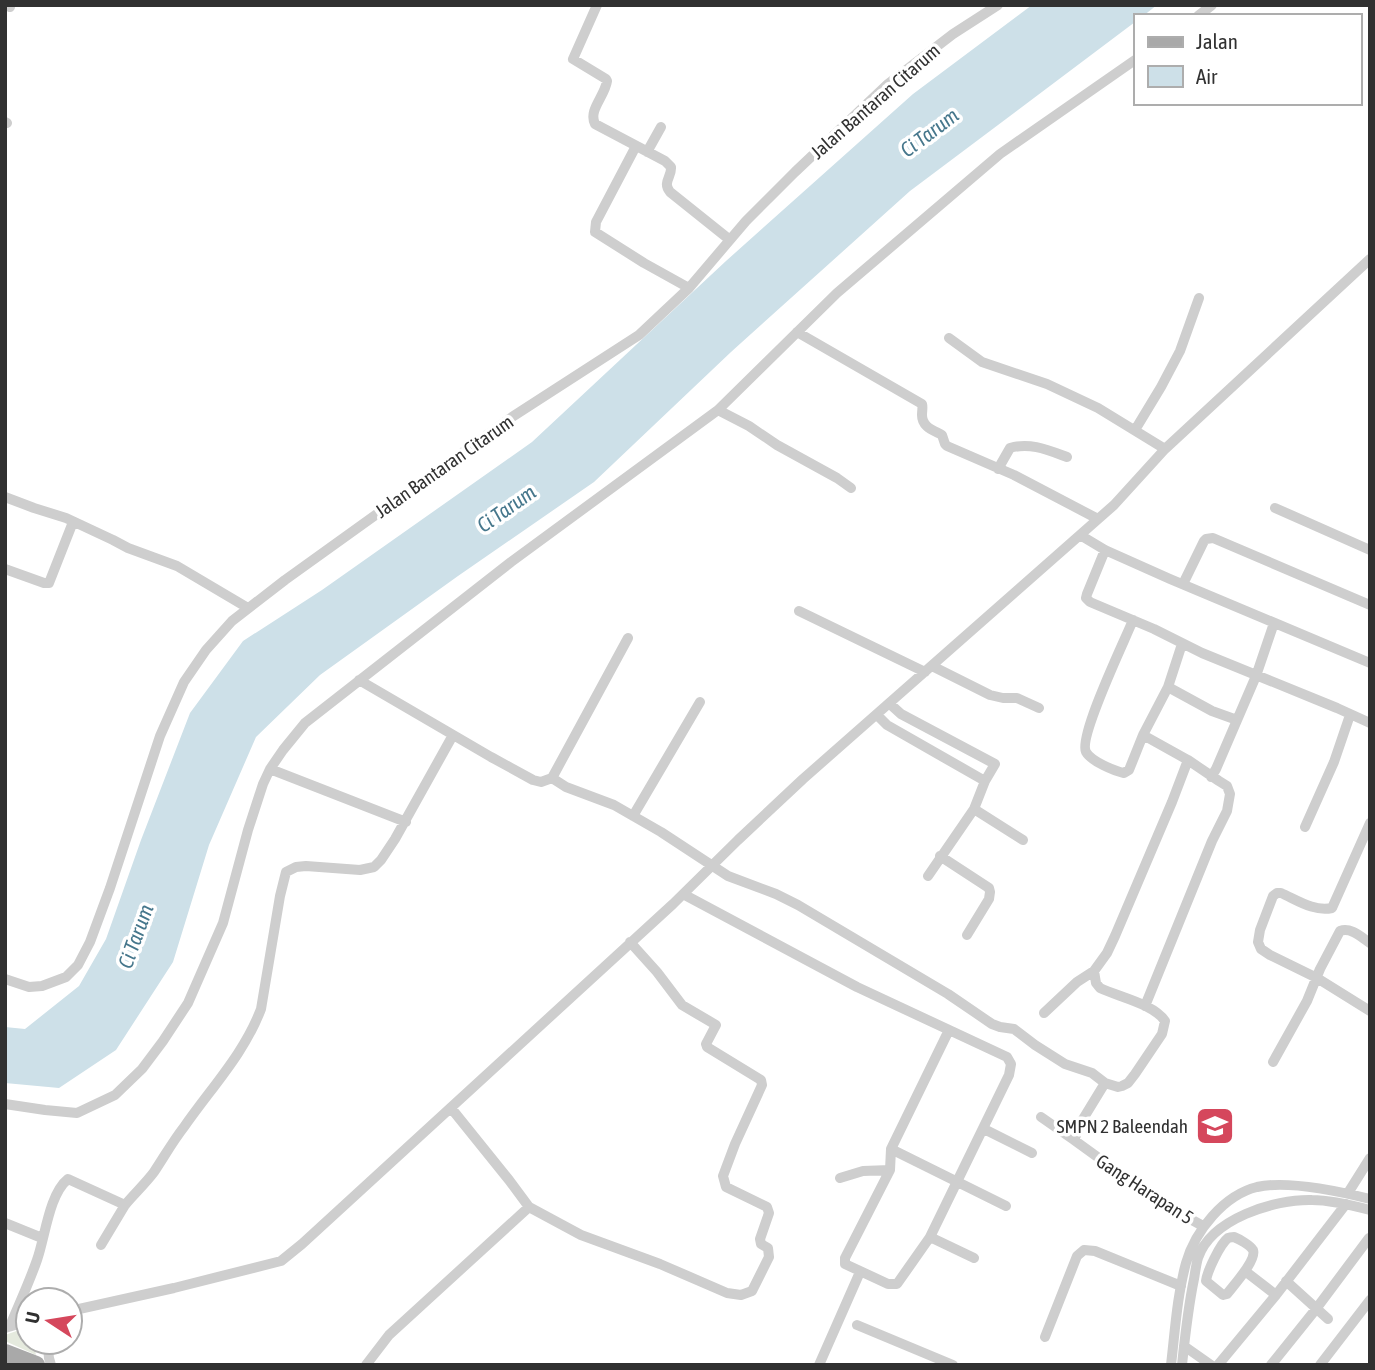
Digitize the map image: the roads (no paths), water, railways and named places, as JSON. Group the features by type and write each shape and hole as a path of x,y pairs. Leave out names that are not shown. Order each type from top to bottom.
{"main road":[{"path":"5,1353 36,1365"}],"street":[{"path":"597,5 573,58 607,81 606,89 592,114 592,120 665,161 672,172 666,181 670,192 730,240"},
{"name":"Jalan Bantaran Citarum","path":"5,979 29,987 42,986 66,976 78,965 90,942 110,888 160,736 184,682 232,621 512,417 639,335 689,288 746,221 888,84 953,34 998,5"},
{"path":"5,1104 77,1113 115,1095 142,1069 188,1003 223,923 263,784 283,750 305,723 511,562 718,411 837,293 1000,154 1134,61"},
{"path":"647,152 661,127"},
{"path":"636,146 596,222 595,232 689,288"},
{"path":"84,1308 281,1261 302,1244 683,894 803,779 1114,505 1165,450 1370,258"},
{"path":"1135,429 1180,351 1199,298"},
{"path":"797,332 922,404 922,419 942,435 945,444 1098,519"},
{"path":"949,338 982,362 1035,379 1079,398 1135,429 1165,450"},
{"path":"718,411 851,488"},
{"path":"998,468 1010,448 1019,446 1035,447 1067,457"},
{"path":"5,497 66,518 128,548 177,566 248,608"},
{"path":"1275,508 1370,550"},
{"path":"5,569 48,583 73,522"},
{"path":"1080,535 1105,550 1370,663"},
{"path":"1183,584 1204,541 1213,538 1370,605"},
{"path":"1105,550 1086,598 1090,602 1370,723"},
{"path":"799,611 990,695 1017,698 1039,708"},
{"path":"1133,620 1105,684 1085,746 1088,755 1104,765 1124,773 1129,770 1143,735 1168,687 1182,644"},
{"path":"1211,776 1256,676 1274,623"},
{"path":"359,680 533,780 541,782 552,778 628,638"},
{"path":"1168,687 1212,711 1237,720"},
{"path":"633,816 700,702"},
{"path":"890,704 901,715 995,764 974,809 928,876"},
{"path":"877,715 887,725 985,781"},
{"path":"1304,827 1334,762 1350,715"},
{"path":"101,1245 125,1205 153,1173 183,1127 231,1064 255,1025 261,1009 286,872 306,866 360,870 374,867 406,822 453,735"},
{"path":"1143,735 1188,760 1227,786 1230,791 1227,811 1212,841 1145,1006"},
{"path":"1044,1013 1077,982 1094,971 1107,953 1188,760"},
{"path":"270,769 406,822"},
{"path":"552,778 566,787 614,805 729,876 798,905 948,994 992,1024 1014,1029 1065,1064 1092,1073 1105,1083 1118,1087 1128,1083 1162,1034 1164,1018 1145,1006 1100,988 1096,983 1094,971"},
{"path":"974,809 1023,840"},
{"path":"1370,823 1334,906 1329,909 1312,907 1277,893 1273,896 1258,942 1261,949 1270,955 1317,978 1370,1010"},
{"path":"940,856 989,888 989,899 967,935"},
{"path":"683,894 857,987 1007,1057 1011,1064 1009,1075 984,1129 930,1237 897,1284 888,1283 845,1264 845,1258 890,1170 891,1149 949,1030"},
{"path":"1273,1062 1307,1001 1326,955 1340,930 1350,930 1370,943"},
{"path":"451,1108 529,1207 581,1235 660,1264 727,1293 741,1295 752,1291 769,1257 768,1248 761,1244 760,1239 769,1213 767,1207 726,1187 723,1176 734,1144 762,1085 761,1080 707,1047 716,1025 682,1005 630,943"},
{"path":"1074,1140 1083,1119 1105,1083"},
{"name":"Gang Harapan 5","path":"1041,1117 1161,1203 1203,1226"},
{"path":"984,1129 1032,1153"},
{"path":"891,1149 1006,1206"},
{"path":"1218,1365 1276,1295 1347,1199 1370,1158"},
{"path":"840,1178 863,1171 890,1170"},
{"path":"7,1327 39,1257 55,1197 63,1183 68,1179 125,1205"},
{"path":"1171,1365 1181,1286 1187,1261 1203,1226 1223,1206 1256,1188 1279,1185 1347,1199 1370,1210"},
{"path":"1182,1365 1198,1256 1216,1232 1230,1222 1276,1204 1309,1200 1370,1199"},
{"path":"366,1365 389,1335 529,1207"},
{"path":"5,1223 42,1238"},
{"path":"930,1237 974,1258"},
{"path":"1230,1237 1237,1238 1253,1250 1245,1271 1225,1295 1221,1295 1206,1281 1213,1261 1230,1237"},
{"path":"1271,1365 1369,1238"},
{"path":"1045,1337 1077,1256 1084,1250 1095,1251 1181,1286"},
{"path":"1245,1271 1276,1295"},
{"path":"819,1365 860,1272"},
{"path":"1286,1281 1328,1319"},
{"path":"1320,1365 1365,1313 1370,1300"},
{"path":"857,1325 953,1365"},
{"path":"1184,1346 1210,1365"}],"water":[{"name":"Ci Tarum","path":"1032,5 1157,5 1146,14 1134,14 1134,23 910,191 731,352 594,482 320,675 256,737 209,845 173,962 116,1050 59,1088 5,1083 5,1027 25,1029 79,986 106,939 190,713 243,641 322,590 532,442 726,261 913,94"}],"place":[{"name":"SMPN 2 Baleendah","path":"1215,1126"}]}
